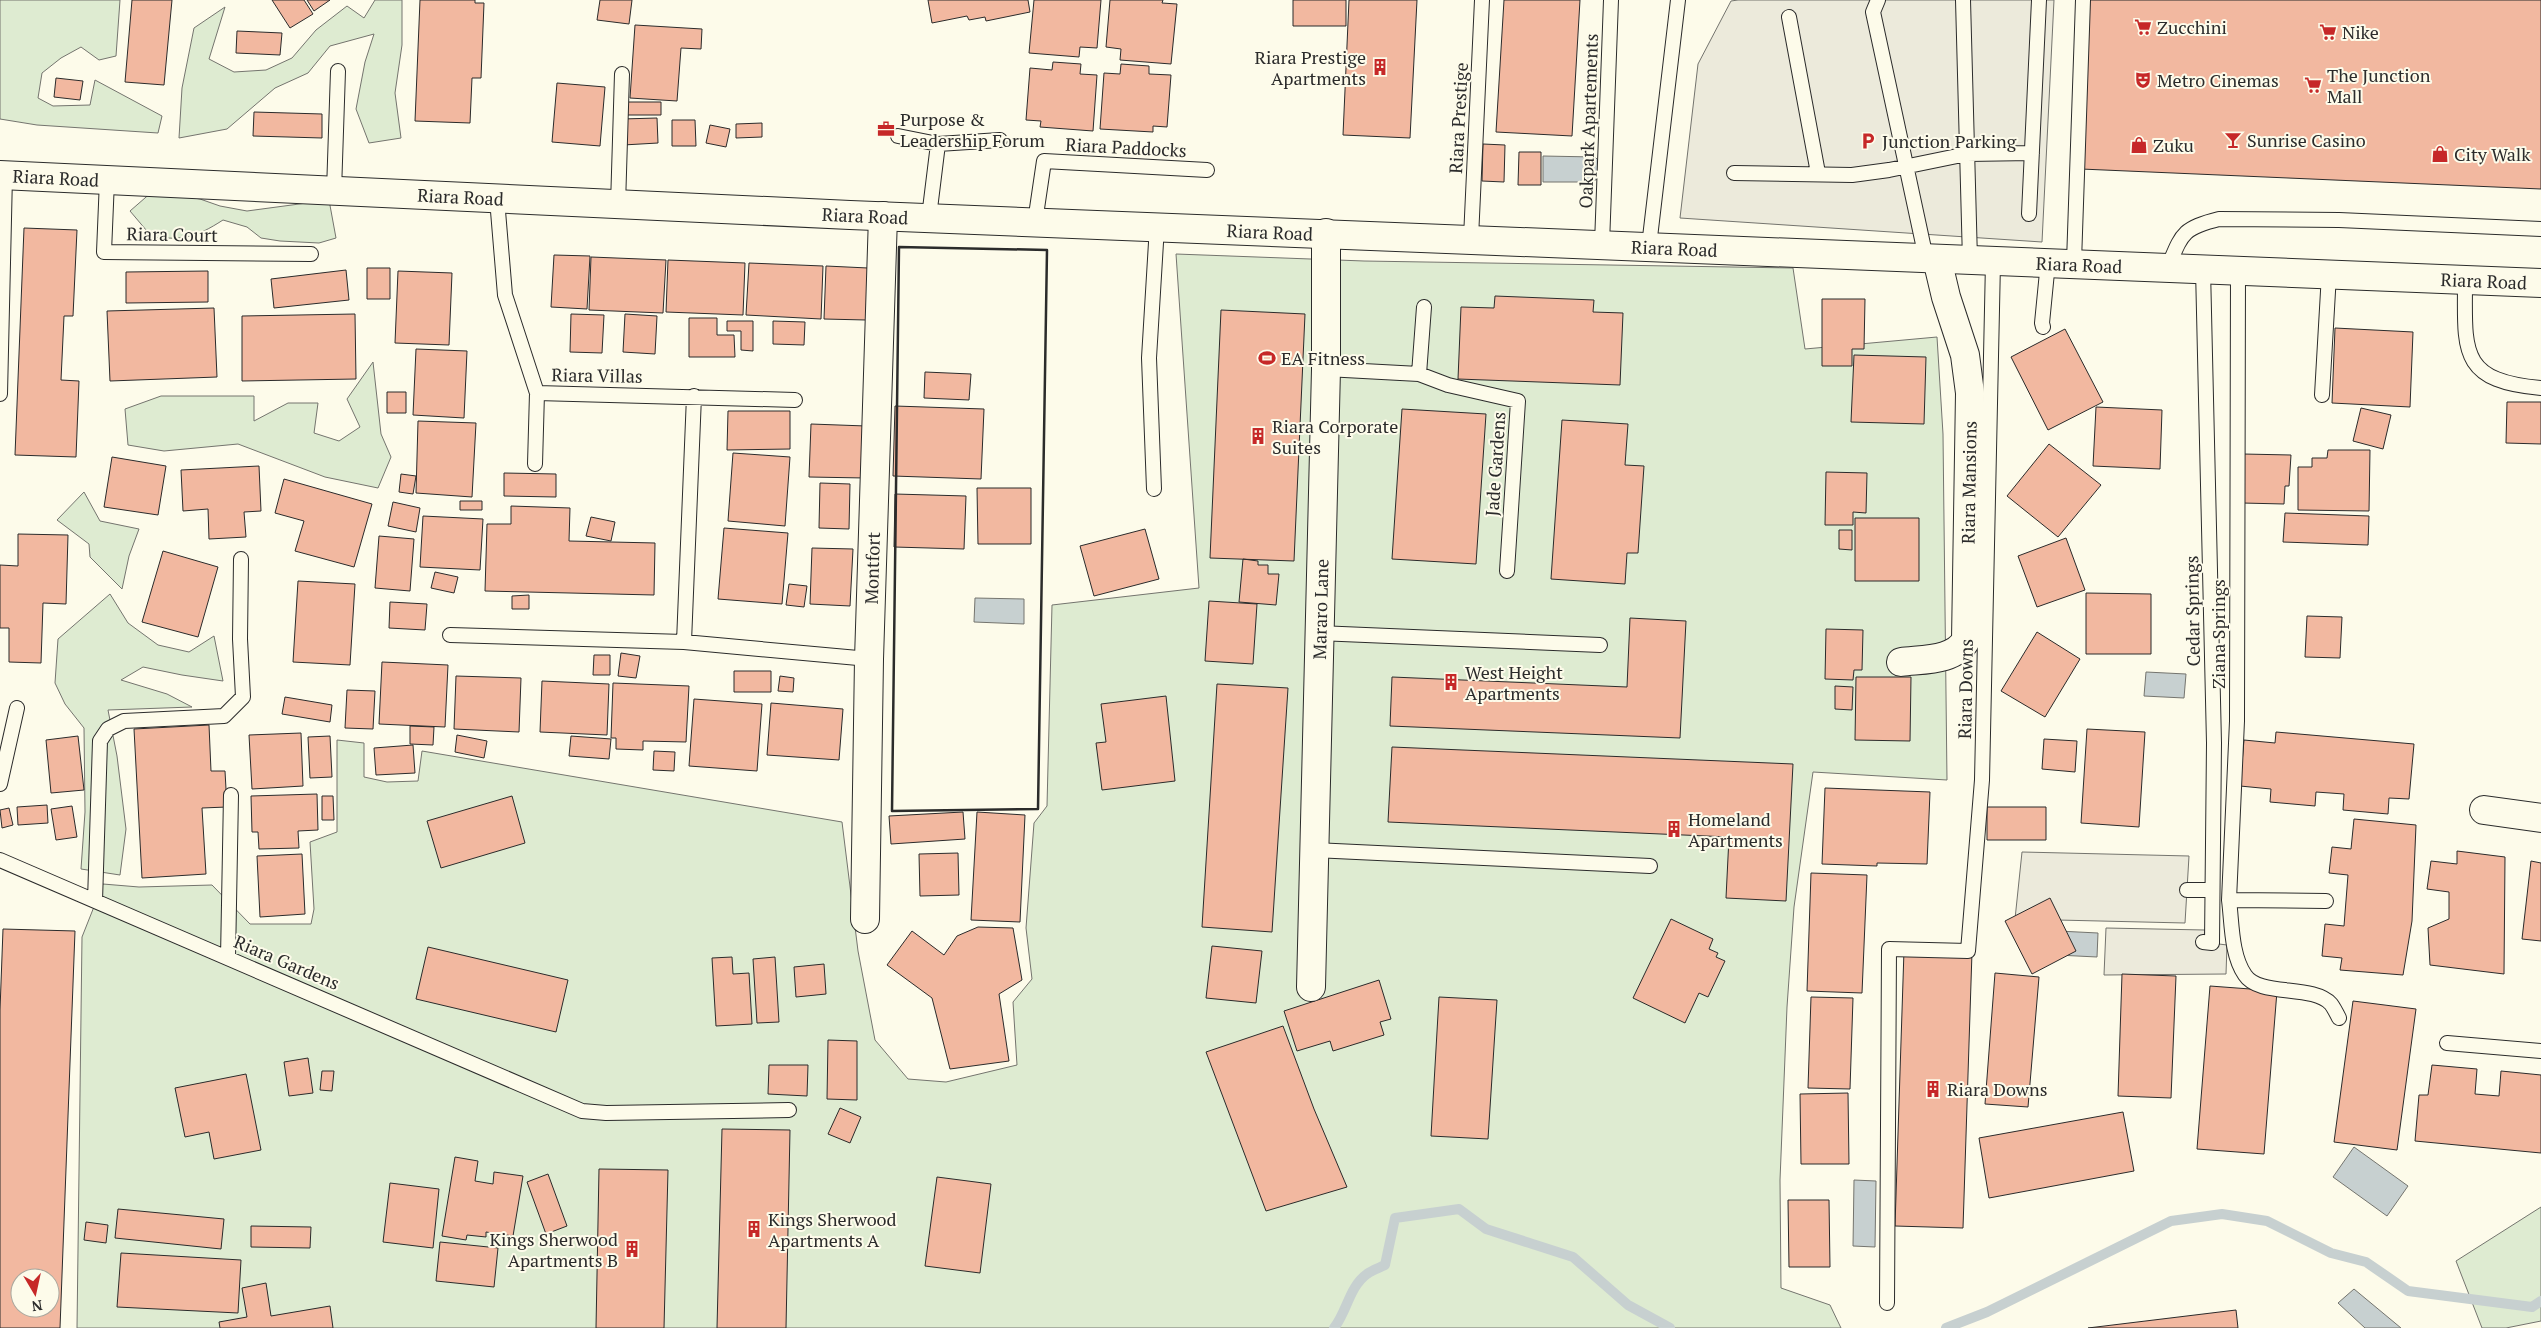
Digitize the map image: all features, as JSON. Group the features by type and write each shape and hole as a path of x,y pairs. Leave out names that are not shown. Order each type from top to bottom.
{"street":[{"name":"Riara Road","path":"3,175 618,205 1471,238 1982,261 2074,262 2238,271 2541,283"},
{"name":"Montfort","path":"865,919 869,658 884,216"},
{"name":"Mararo Lane","path":"1311,987 1318,633 1326,369 1326,233"},
{"name":"Riara Mansions","path":"1901,662 1951,654 1961,649 1966,640 1970,393 1965,355 1932,258"},
{"path":"2484,810 2541,818"}],"lane":[{"name":"Riara Prestige","path":"1471,238 1482,0"},
{"name":"Oakpark Apartements","path":"1602,244 1611,0"},
{"path":"1649,246 1678,0"},
{"path":"1878,0 1873,12 1905,167 1932,258"},
{"path":"1963,0 1967,154 1982,261"},
{"path":"2029,214 2039,0"},
{"path":"2074,262 2083,0"},
{"path":"1789,17 1818,173"},
{"path":"334,191 338,71"},
{"path":"618,205 622,74"},
{"path":"898,136 938,144 1000,140"},
{"path":"929,217 938,144"},
{"path":"1734,173 1852,175 1905,167 1967,154 2032,153"},
{"name":"Riara Paddocks","path":"1035,222 1044,161 1207,170"},
{"path":"0,394 3,175"},
{"name":"Riara Court","path":"107,180 104,252 311,254"},
{"name":"Riara Villas","path":"497,199 505,295 537,393 795,400"},
{"path":"2168,267 2182,235 2202,223 2219,219 2339,220 2541,229"},
{"path":"1154,489 1149,358 1157,226"},
{"name":"Riara Downs","path":"1887,1303 1889,949 1968,951 1982,780 1992,323 1982,261"},
{"path":"2044,327 2042,323 2048,262"},
{"name":"Cedar Springs","path":"2203,269 2213,733 2212,943 2203,942"},
{"name":"Ziana Springs","path":"2238,271 2237,721 2229,900 2237,956 2246,978 2256,984 2320,998 2331,1004 2339,1018"},
{"path":"2322,395 2329,274"},
{"path":"2465,280 2465,338 2470,358 2490,378 2518,386 2541,388"},
{"path":"1419,374 1424,307"},
{"name":"Jade Gardens","path":"1326,369 1419,374 1448,384 1518,401 1507,571"},
{"path":"535,464 537,393"},
{"path":"684,642 694,396"},
{"path":"95,901 100,742 108,729 124,721 224,716 243,697 240,638 241,559"},
{"path":"1318,633 1600,645"},
{"path":"450,634 684,642 869,658"},
{"path":"0,784 17,708"},
{"path":"228,958 231,795"},
{"path":"1314,850 1650,866"},
{"name":"Riara Gardens","path":"0,860 558,1099 582,1111 606,1113 789,1110"},
{"path":"2187,890 2212,890"},
{"path":"2229,900 2326,901"},
{"path":"2447,1043 2541,1051"}],"green space":[{"path":"0,0 120,0 116,56 99,60 81,47 61,58 42,73 38,98 53,106 90,105 95,80 162,116 158,133 37,125 0,119"},
{"path":"375,0 402,0 402,45 395,93 401,138 369,143 356,109 365,62 374,34 330,46 308,73 275,88 227,129 179,138 182,88 194,28 225,7 209,59 234,72 266,70 292,58 316,30 347,6 364,18"},
{"path":"153,191 200,199 220,206 247,211 329,200 336,238 319,243 261,238 247,227 223,220 205,231 181,238 152,237 130,211"},
{"path":"1176,254 1364,261 1793,268 1805,349 1937,337 1943,434 1947,780 1813,772 1794,907 1787,1007 1780,1180 1781,1288 1830,1305 1841,1328 77,1328 82,937 103,884 139,887 212,885 250,924 311,924 314,909 310,842 337,832 337,740 364,743 364,777 387,782 418,781 422,751 842,822 858,951 875,1040 908,1079 946,1082 1017,1065 1013,1002 1032,979 1026,928 1034,823 1047,806 1052,605 1199,588"},
{"path":"373,362 381,434 391,457 378,488 325,477 238,444 164,451 128,445 125,409 161,396 254,396 254,421 288,403 318,403 314,433 339,441 360,427 347,399"},
{"path":"84,492 100,521 139,529 129,556 122,589 90,557 89,544 57,520"},
{"path":"110,594 128,623 158,645 189,652 214,636 223,681 143,667 121,680 167,694 192,707 108,710 117,756 126,829 120,875 81,869 85,812 84,728 65,704 55,683 58,639"},
{"path":"2541,1207 2541,1321 2506,1328 2482,1328 2456,1261"}],"shaded area":[{"name":"Junction Parking","path":"2054,0 2042,242 1680,218 1698,64 1731,1"},
{"path":"1543,156 1595,157 1598,160 1598,179 1590,182 1543,182"},
{"path":"975,598 1024,599 1024,624 974,622"},
{"path":"2146,672 2186,674 2184,698 2144,696"},
{"path":"2022,852 2189,856 2185,923 2015,919"},
{"path":"2106,928 2205,930 2203,942 2227,945 2226,974 2104,975"},
{"path":"2058,931 2098,933 2097,957 2057,955"},
{"path":"2354,1147 2408,1186 2387,1216 2333,1177"},
{"path":"1854,1180 1876,1181 1875,1247 1853,1246"},
{"path":"2354,1289 2401,1328 2365,1328 2338,1303"}],"building":[{"path":"132,0 172,0 164,85 125,82"},
{"path":"272,0 304,0 313,14 290,28"},
{"path":"307,0 330,0 314,11"},
{"path":"420,0 475,0 475,3 484,3 481,78 472,78 470,123 415,121"},
{"path":"600,0 632,0 629,24 597,20"},
{"path":"928,0 1028,0 1030,12 986,21 985,17 969,20 967,16 932,23"},
{"path":"1034,0 1101,0 1097,48 1080,47 1079,57 1029,53"},
{"path":"1110,0 1163,0 1162,3 1177,4 1171,64 1120,60 1121,49 1106,47"},
{"path":"1293,0 1346,0 1346,26 1293,26"},
{"name":"Riara Prestige Apartments","path":"1349,0 1417,0 1410,138 1343,135"},
{"path":"1504,0 1580,0 1572,136 1496,132"},
{"name":"The Junction Mall","path":"2089,0 2541,0 2541,189 2081,169"},
{"path":"635,25 702,29 701,49 681,48 677,101 630,98"},
{"path":"237,31 282,33 280,55 236,53"},
{"path":"1053,62 1081,64 1080,74 1097,75 1093,131 1040,127 1041,121 1026,120 1030,68 1052,70"},
{"path":"1121,64 1149,66 1149,74 1171,75 1167,127 1153,126 1153,132 1100,129 1104,73 1120,74"},
{"path":"56,78 83,81 80,100 54,97"},
{"path":"557,83 605,87 600,146 552,142"},
{"path":"622,102 661,102 661,115 622,115"},
{"path":"254,112 322,114 322,138 253,136"},
{"path":"657,118 658,143 623,145 622,119"},
{"path":"672,120 695,120 696,146 672,146"},
{"path":"762,123 762,137 736,138 736,124"},
{"path":"710,125 730,129 726,147 706,143"},
{"path":"1483,144 1505,145 1504,182 1482,181"},
{"path":"1519,152 1541,152 1541,185 1518,185"},
{"path":"24,228 77,230 73,316 64,316 61,380 79,381 76,457 15,455"},
{"path":"554,255 590,256 587,309 551,307"},
{"path":"591,257 666,260 663,313 589,310"},
{"path":"668,260 745,263 743,315 666,312"},
{"path":"749,263 823,266 821,319 746,315"},
{"path":"826,266 868,268 866,320 824,319"},
{"path":"367,268 390,268 390,299 367,299"},
{"path":"346,270 349,300 274,308 271,279"},
{"path":"208,271 208,302 126,303 126,272"},
{"path":"398,271 452,273 449,345 395,343"},
{"path":"1495,296 1594,300 1593,312 1623,313 1620,385 1458,379 1461,307 1494,308"},
{"path":"1822,299 1865,299 1864,349 1852,349 1852,366 1822,366"},
{"path":"214,308 217,377 110,381 107,311"},
{"name":"Riara Corporate Suites","path":"1221,310 1305,314 1294,561 1210,558"},
{"path":"355,314 356,379 242,381 242,316"},
{"path":"571,314 604,315 602,353 570,352"},
{"path":"625,314 657,316 655,354 623,352"},
{"path":"689,318 717,318 717,335 734,335 735,357 689,357"},
{"path":"727,321 753,321 753,351 741,350 741,331 727,331"},
{"path":"773,321 805,322 804,345 773,344"},
{"path":"2335,328 2413,332 2410,407 2332,403"},
{"path":"2065,329 2103,402 2048,430 2011,357"},
{"path":"416,349 467,351 464,418 413,415"},
{"path":"1854,355 1926,357 1924,424 1851,422"},
{"path":"925,372 971,374 969,400 924,398"},
{"path":"387,392 406,392 406,413 387,413"},
{"path":"2507,402 2541,402 2541,444 2506,443"},
{"path":"895,406 984,409 981,479 893,476"},
{"path":"2096,407 2162,410 2160,469 2093,466"},
{"path":"2361,408 2391,415 2383,449 2353,441"},
{"path":"1402,409 1486,414 1476,564 1392,559"},
{"path":"728,411 790,411 790,449 727,450"},
{"path":"1562,420 1628,424 1625,465 1644,466 1638,553 1627,553 1625,584 1551,579"},
{"path":"418,421 476,423 472,497 416,493"},
{"path":"811,424 866,426 865,478 809,477"},
{"path":"2049,444 2101,485 2058,537 2007,496"},
{"path":"2328,450 2370,450 2369,511 2298,510 2298,467 2312,467 2312,458 2327,458"},
{"path":"733,453 790,457 785,526 728,521"},
{"path":"2243,454 2291,455 2289,486 2285,486 2284,504 2242,503"},
{"path":"112,457 166,466 158,515 104,507"},
{"path":"259,466 261,511 244,512 246,537 209,539 208,509 183,511 181,470"},
{"path":"1826,472 1867,473 1866,513 1853,512 1853,525 1825,525"},
{"path":"504,473 556,474 556,497 504,496"},
{"path":"401,474 416,476 413,494 399,492"},
{"path":"284,479 372,504 354,567 295,551 304,521 275,513"},
{"path":"820,483 850,484 849,529 819,528"},
{"path":"977,488 1031,488 1031,544 978,544"},
{"path":"895,494 966,496 964,549 894,547"},
{"path":"460,501 482,501 482,510 460,510"},
{"path":"393,502 420,508 416,532 388,526"},
{"path":"511,506 570,508 569,541 655,543 654,595 485,591 487,524 511,524"},
{"path":"2285,513 2369,516 2368,545 2283,542"},
{"path":"423,516 483,519 480,570 420,567"},
{"path":"591,517 615,522 611,541 586,536"},
{"path":"1855,518 1919,518 1919,581 1855,581"},
{"path":"724,528 788,533 782,604 718,599"},
{"path":"1145,529 1159,579 1094,596 1080,546"},
{"path":"1839,530 1852,530 1852,550 1839,549"},
{"path":"18,534 68,535 66,604 43,603 41,663 9,662 9,628 0,628 0,565 18,566"},
{"path":"379,536 414,539 410,591 375,588"},
{"path":"2066,538 2085,590 2037,607 2018,556"},
{"path":"812,548 853,549 850,606 810,604"},
{"path":"163,551 218,567 198,637 142,622"},
{"path":"1243,559 1258,561 1258,565 1268,565 1268,574 1279,574 1276,605 1239,602"},
{"path":"435,572 458,577 454,593 431,588"},
{"path":"298,581 355,584 350,665 293,662"},
{"path":"789,584 807,586 804,607 786,605"},
{"path":"2086,593 2151,594 2151,654 2086,654"},
{"path":"529,595 529,609 512,609 512,596"},
{"path":"1209,601 1257,604 1253,664 1205,661"},
{"path":"390,602 427,604 425,630 389,628"},
{"path":"2307,616 2342,617 2340,658 2305,657"},
{"name":"West Height Apartments","path":"1630,618 1686,621 1680,738 1390,726 1392,677 1627,687"},
{"path":"1826,629 1863,630 1862,670 1854,670 1853,680 1825,679"},
{"path":"2037,632 2080,659 2045,717 2001,691"},
{"path":"621,653 640,656 636,678 618,676"},
{"path":"594,655 610,655 610,675 593,675"},
{"path":"382,662 448,665 445,727 379,724"},
{"path":"734,671 771,671 771,692 734,692"},
{"path":"456,676 521,678 519,732 454,729"},
{"path":"780,676 794,678 793,692 778,691"},
{"path":"1856,677 1911,677 1910,741 1855,740"},
{"path":"542,681 609,684 607,735 540,732"},
{"path":"613,683 689,686 686,742 643,741 643,750 616,749 616,738 611,738"},
{"path":"1217,684 1288,688 1272,932 1202,927"},
{"path":"1835,686 1853,687 1852,710 1835,709"},
{"path":"347,690 375,691 373,729 345,728"},
{"path":"1166,696 1175,781 1102,790 1096,743 1106,742 1101,704"},
{"path":"285,697 332,705 330,722 282,714"},
{"path":"694,699 762,704 757,771 689,766"},
{"path":"771,703 843,709 839,760 767,755"},
{"path":"209,725 211,771 225,771 227,807 202,808 206,874 142,878 134,729"},
{"path":"410,726 434,727 433,745 410,744"},
{"path":"2087,729 2145,732 2139,827 2081,823"},
{"path":"2276,732 2414,744 2409,799 2389,798 2388,814 2343,810 2344,794 2316,792 2315,806 2270,802 2271,789 2240,786 2244,740 2275,743"},
{"path":"301,733 303,786 252,789 249,735"},
{"path":"457,735 487,741 484,758 455,752"},
{"path":"78,736 84,790 51,793 46,740"},
{"path":"330,736 332,777 310,778 308,737"},
{"path":"571,736 611,739 609,759 569,756"},
{"path":"2044,739 2077,741 2075,772 2042,769"},
{"path":"413,745 415,773 376,775 374,748"},
{"name":"Homeland Apartments","path":"1392,747 1793,764 1786,901 1726,898 1729,837 1388,822"},
{"path":"654,751 675,752 674,771 653,770"},
{"path":"1825,788 1930,792 1927,864 1877,863 1877,866 1822,864"},
{"path":"317,794 318,830 298,831 299,848 259,849 258,832 252,832 251,796"},
{"path":"322,796 333,796 334,820 322,820"},
{"path":"512,796 525,843 441,868 427,821"},
{"path":"47,805 48,823 18,825 17,807"},
{"path":"72,806 77,837 56,840 51,809"},
{"path":"1987,807 2046,807 2046,840 1987,840"},
{"path":"9,808 13,825 2,828 0,810"},
{"path":"963,812 965,839 891,844 889,816"},
{"path":"977,812 1025,815 1020,922 971,920"},
{"path":"2354,819 2416,825 2412,921 2403,975 2340,970 2342,958 2322,956 2325,924 2344,926 2348,875 2329,873 2332,847 2351,849"},
{"path":"2457,851 2505,857 2504,974 2430,965 2428,928 2449,919 2449,892 2427,889 2431,861 2457,864"},
{"path":"958,853 959,895 920,896 919,854"},
{"path":"302,854 305,914 260,917 257,856"},
{"path":"2531,861 2541,863 2541,941 2522,939"},
{"path":"1811,873 1867,875 1862,993 1807,991"},
{"path":"2050,898 2076,951 2032,974 2005,921"},
{"path":"1671,919 1713,939 1709,949 1718,953 1716,957 1725,961 1708,997 1699,993 1685,1023 1633,998"},
{"path":"978,927 1013,928 1022,980 999,994 1009,1061 950,1069 932,998 887,965 912,931 944,955 957,936"},
{"path":"3,929 75,931 60,1328 0,1328 0,1010"},
{"path":"1212,946 1262,951 1256,1003 1206,998"},
{"path":"428,947 568,980 556,1032 416,999"},
{"name":"Riara Downs","path":"1904,950 1972,952 1963,1228 1895,1226"},
{"path":"732,957 733,974 749,973 752,1024 716,1026 712,958"},
{"path":"775,957 779,1022 757,1023 753,959"},
{"path":"824,964 826,994 796,997 794,967"},
{"path":"1995,973 2039,977 2028,1107 1985,1104"},
{"path":"2122,974 2176,976 2171,1098 2118,1096"},
{"path":"1379,980 1391,1019 1380,1022 1384,1035 1333,1051 1330,1041 1297,1051 1284,1011"},
{"path":"2210,986 2277,991 2264,1154 2197,1149"},
{"path":"1439,997 1497,1000 1488,1139 1431,1136"},
{"path":"1811,997 1853,998 1850,1089 1808,1088"},
{"path":"2353,1001 2416,1009 2397,1150 2334,1142"},
{"path":"1283,1026 1314,1109 1347,1187 1266,1211 1206,1052"},
{"path":"828,1040 857,1041 857,1100 827,1099"},
{"path":"308,1058 313,1093 289,1096 284,1062"},
{"path":"769,1065 808,1065 807,1096 768,1094"},
{"path":"2432,1065 2477,1069 2475,1094 2499,1096 2501,1071 2541,1075 2541,1153 2415,1141 2419,1095 2428,1095"},
{"path":"322,1071 334,1071 332,1091 320,1090"},
{"path":"246,1074 261,1150 214,1159 209,1132 185,1137 175,1088"},
{"path":"1848,1093 1849,1164 1801,1164 1800,1094"},
{"path":"840,1108 861,1117 850,1143 828,1134"},
{"path":"2123,1112 2134,1171 1989,1198 1979,1138"},
{"name":"Kings Sherwood Apartments A","path":"722,1129 790,1130 786,1328 717,1328"},
{"path":"455,1157 478,1161 475,1181 493,1184 494,1172 523,1176 513,1236 486,1232 486,1237 467,1235 466,1240 442,1236"},
{"name":"Kings Sherwood Apartments B","path":"599,1169 668,1170 664,1328 596,1328"},
{"path":"548,1174 567,1226 546,1234 527,1182"},
{"path":"937,1177 991,1184 980,1273 925,1266"},
{"path":"390,1183 439,1189 433,1248 383,1242"},
{"path":"1788,1200 1829,1200 1830,1267 1789,1267"},
{"path":"118,1209 224,1219 221,1249 115,1238"},
{"path":"86,1222 108,1225 106,1243 84,1240"},
{"path":"251,1226 311,1227 310,1248 251,1247"},
{"path":"440,1242 498,1248 494,1287 436,1281"},
{"path":"121,1253 241,1260 238,1313 117,1307"},
{"path":"266,1283 271,1316 330,1306 333,1328 220,1328 219,1322 247,1317 242,1288"},
{"path":"2236,1310 2238,1328 2088,1328"}],"waterway":[{"path":"1334,1328 1361,1279 1385,1265 1395,1218 1459,1209 1486,1229 1573,1257 1628,1305 1670,1328"},
{"path":"1946,1328 1987,1312 2171,1221 2222,1214 2267,1221 2331,1253 2366,1262 2408,1291 2532,1307 2541,1301"}],"wall":[{"path":"899,247 1047,250 1038,809 892,811 899,247"}],"place":[{"name":"Zucchini","path":"2143,27"},
{"name":"Nike","path":"2328,32"},
{"name":"Riara Prestige Apartments","path":"1380,67"},
{"name":"Metro Cinemas","path":"2143,80"},
{"name":"The Junction Mall","path":"2313,85"},
{"name":"Purpose & Leadership Forum","path":"886,129"},
{"name":"Sunrise Casino","path":"2233,140"},
{"name":"Junction Parking","path":"1868,141"},
{"name":"Zuku","path":"2139,145"},
{"name":"City Walk","path":"2440,154"},
{"name":"EA Fitness","path":"1267,358"},
{"name":"Riara Corporate Suites","path":"1258,436"},
{"name":"West Height Apartments","path":"1451,682"},
{"name":"Homeland Apartments","path":"1674,829"},
{"name":"Riara Downs","path":"1933,1089"},
{"name":"Kings Sherwood Apartments A","path":"754,1229"},
{"name":"Kings Sherwood Apartments B","path":"632,1249"}]}
